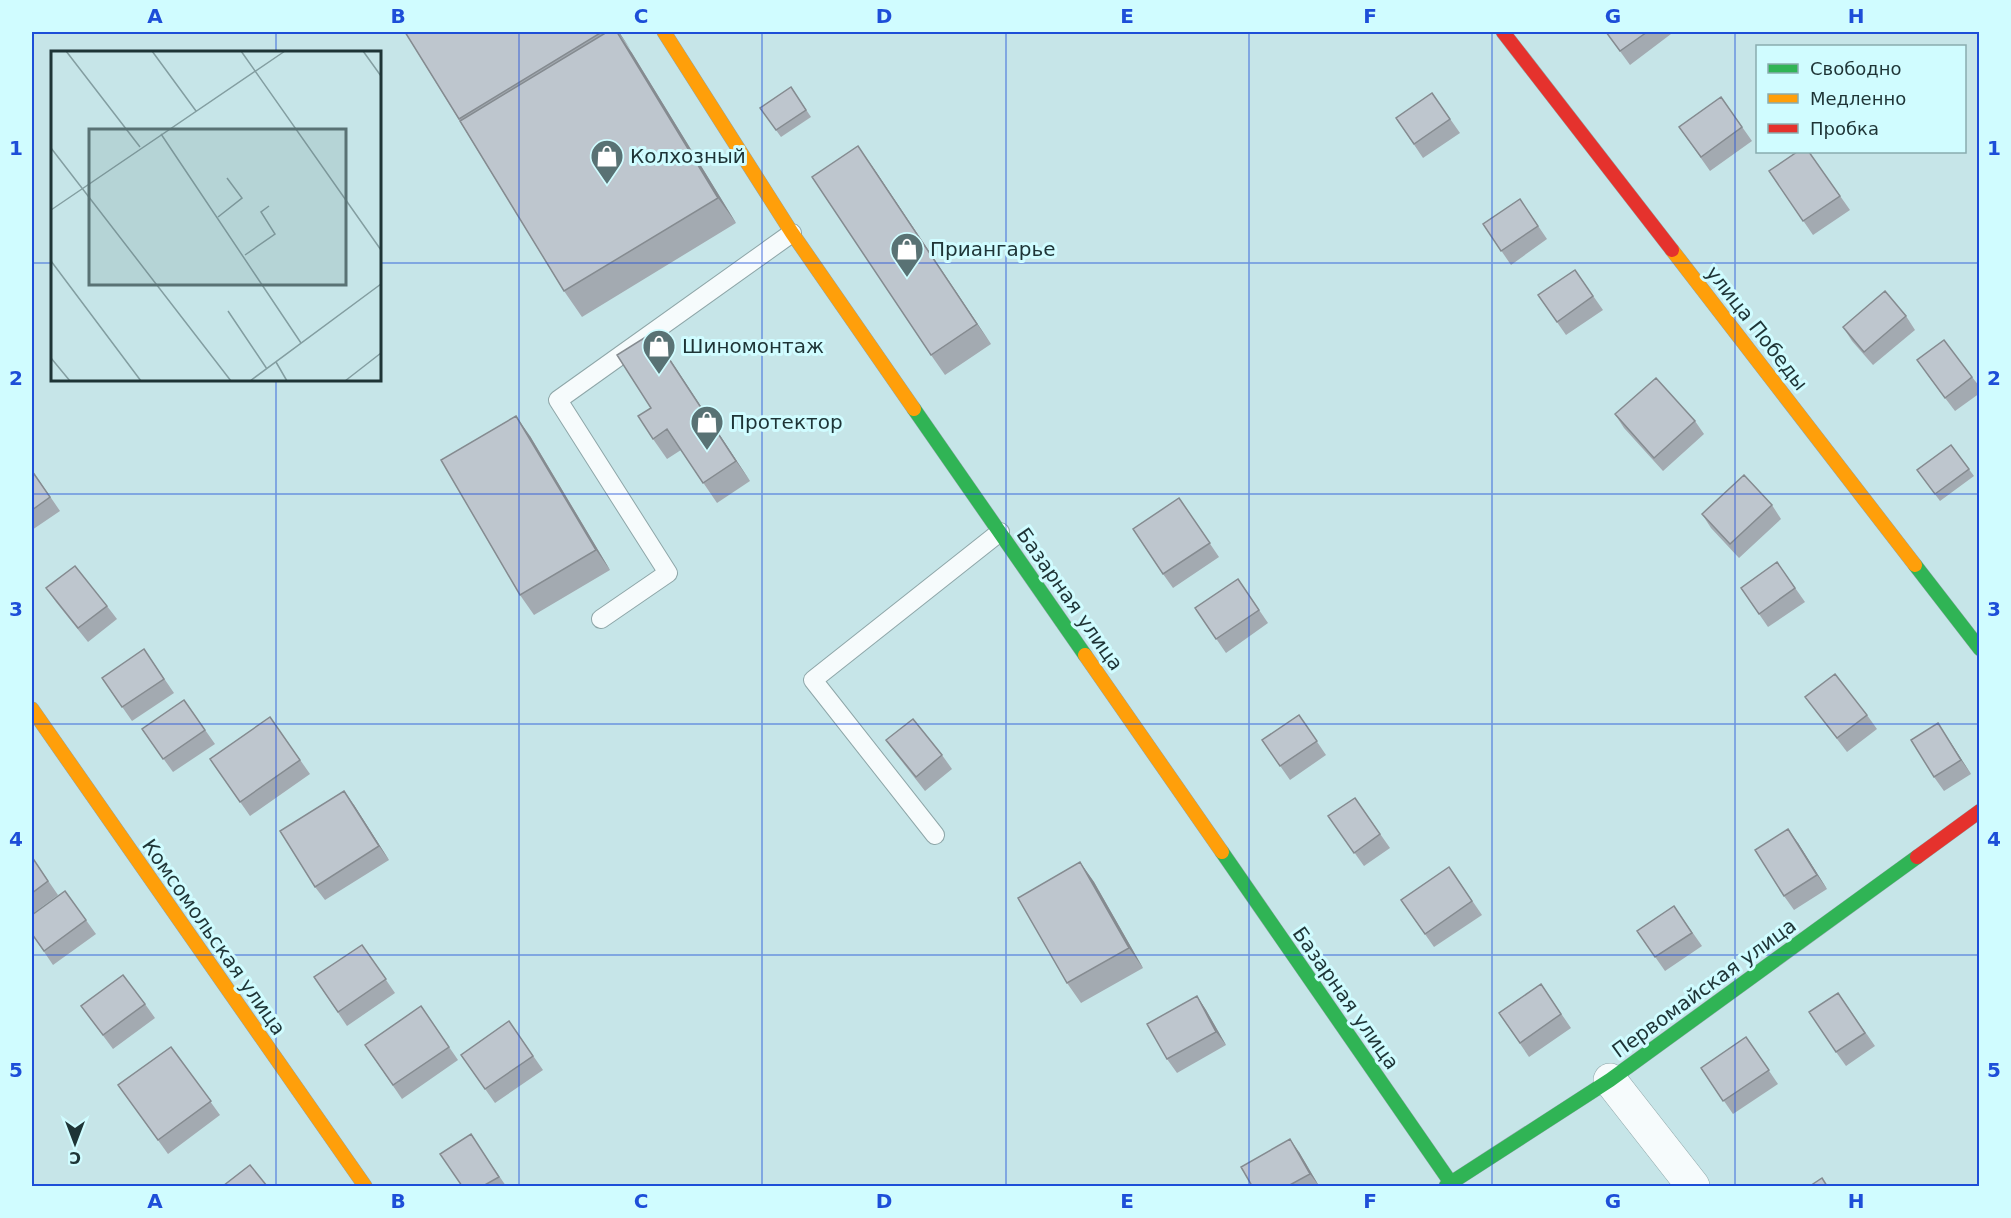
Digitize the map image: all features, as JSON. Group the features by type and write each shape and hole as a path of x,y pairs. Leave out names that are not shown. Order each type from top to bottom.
{"street":[{"name":"Базарная улица","path":"664,32 792,233 1448,1185"},
{"name":"улица Победы","path":"1503,32 1980,649"},
{"name":"Комсомольская улица","path":"32,709 365,1186"},
{"name":"Первомайская улица","path":"1448,1185 1610,1080 1980,811"},
{"path":"1610,1080 1693,1186"}],"lane":[{"path":"601,619 668,573 558,400 792,233"},
{"path":"935,835 813,680 1000,532"}],"building":[{"path":"405,32 602,32 459,119"},
{"name":"Колхозный","path":"607,32 617,32 718,198 564,291 460,121"},
{"path":"1606,32 1647,32 1620,51"},
{"path":"791,87 806,110 776,130 760,108"},
{"path":"1432,93 1450,119 1414,144 1396,118"},
{"path":"1721,97 1742,127 1701,157 1679,127"},
{"path":"858,146 977,324 931,355 812,177"},
{"path":"1796,153 1810,153 1840,196 1803,221 1769,171"},
{"path":"1520,199 1538,226 1501,251 1483,224"},
{"path":"1575,270 1593,296 1557,322 1538,295"},
{"path":"1885,291 1906,316 1864,352 1843,327"},
{"path":"652,333 736,461 703,483 667,429 653,439 638,416 651,408 617,355"},
{"path":"1944,340 1972,377 1945,398 1917,360"},
{"path":"1656,378 1695,421 1654,458 1615,414"},
{"path":"516,416 596,550 520,595 441,460"},
{"path":"1951,445 1969,469 1935,494 1917,470"},
{"path":"32,471 50,497 32,510"},
{"path":"1744,475 1772,505 1730,544 1702,514"},
{"path":"1179,498 1210,543 1163,574 1133,529"},
{"path":"1777,562 1795,588 1759,614 1741,588"},
{"path":"75,566 107,606 78,628 46,588"},
{"path":"1238,579 1259,610 1216,639 1195,608"},
{"path":"144,649 164,679 122,707 102,678"},
{"path":"1835,674 1867,715 1837,738 1805,697"},
{"path":"184,700 205,730 163,759 142,729"},
{"path":"1299,715 1317,741 1280,766 1262,740"},
{"path":"270,717 300,760 240,802 210,759"},
{"path":"913,719 942,755 916,777 886,740"},
{"path":"1938,723 1961,760 1934,777 1911,740"},
{"path":"344,791 379,846 315,887 280,831"},
{"path":"1355,798 1380,834 1354,853 1328,816"},
{"path":"1788,829 1817,875 1784,896 1755,850"},
{"path":"32,857 48,881 32,893"},
{"path":"1080,862 1129,948 1067,983 1018,898"},
{"path":"1449,867 1472,901 1425,934 1401,900"},
{"path":"65,891 86,920 44,951 32,934 32,915"},
{"path":"1674,906 1692,933 1655,957 1637,931"},
{"path":"362,945 386,979 338,1012 314,977"},
{"path":"123,975 145,1004 103,1035 81,1006"},
{"path":"1541,984 1561,1014 1520,1043 1499,1013"},
{"path":"1838,993 1865,1033 1836,1052 1809,1012"},
{"path":"1197,996 1216,1032 1167,1059 1147,1024"},
{"path":"421,1006 449,1047 393,1085 365,1045"},
{"path":"509,1021 533,1056 485,1089 461,1055"},
{"path":"1746,1037 1769,1070 1723,1101 1701,1068"},
{"path":"171,1047 211,1101 158,1140 118,1085"},
{"path":"471,1134 499,1177 483,1186 462,1186 440,1154"},
{"path":"1290,1139 1310,1174 1288,1186 1252,1186 1241,1167"},
{"path":"250,1165 267,1186 223,1186"},
{"path":"1822,1178 1827,1186 1810,1186"}],"traffic: fast":[{"path":"914,409 1085,655"},
{"path":"1915,565 1980,649"},
{"path":"1222,852 1451,1183"},
{"path":"1446,1186 1610,1080 1917,857"}],"traffic: slow":[{"path":"664,32 792,233 914,409"},
{"path":"1672,250 1915,565"},
{"path":"1085,655 1222,852"},
{"path":"32,709 365,1186"}],"traffic: jam":[{"path":"1503,32 1672,250"},
{"path":"1917,857 1980,811"}],"place":[{"name":"Колхозный","path":"607,185"},
{"name":"Приангарье","path":"907,278"},
{"name":"Шиномонтаж","path":"659,375"},
{"name":"Протектор","path":"707,451"}]}
